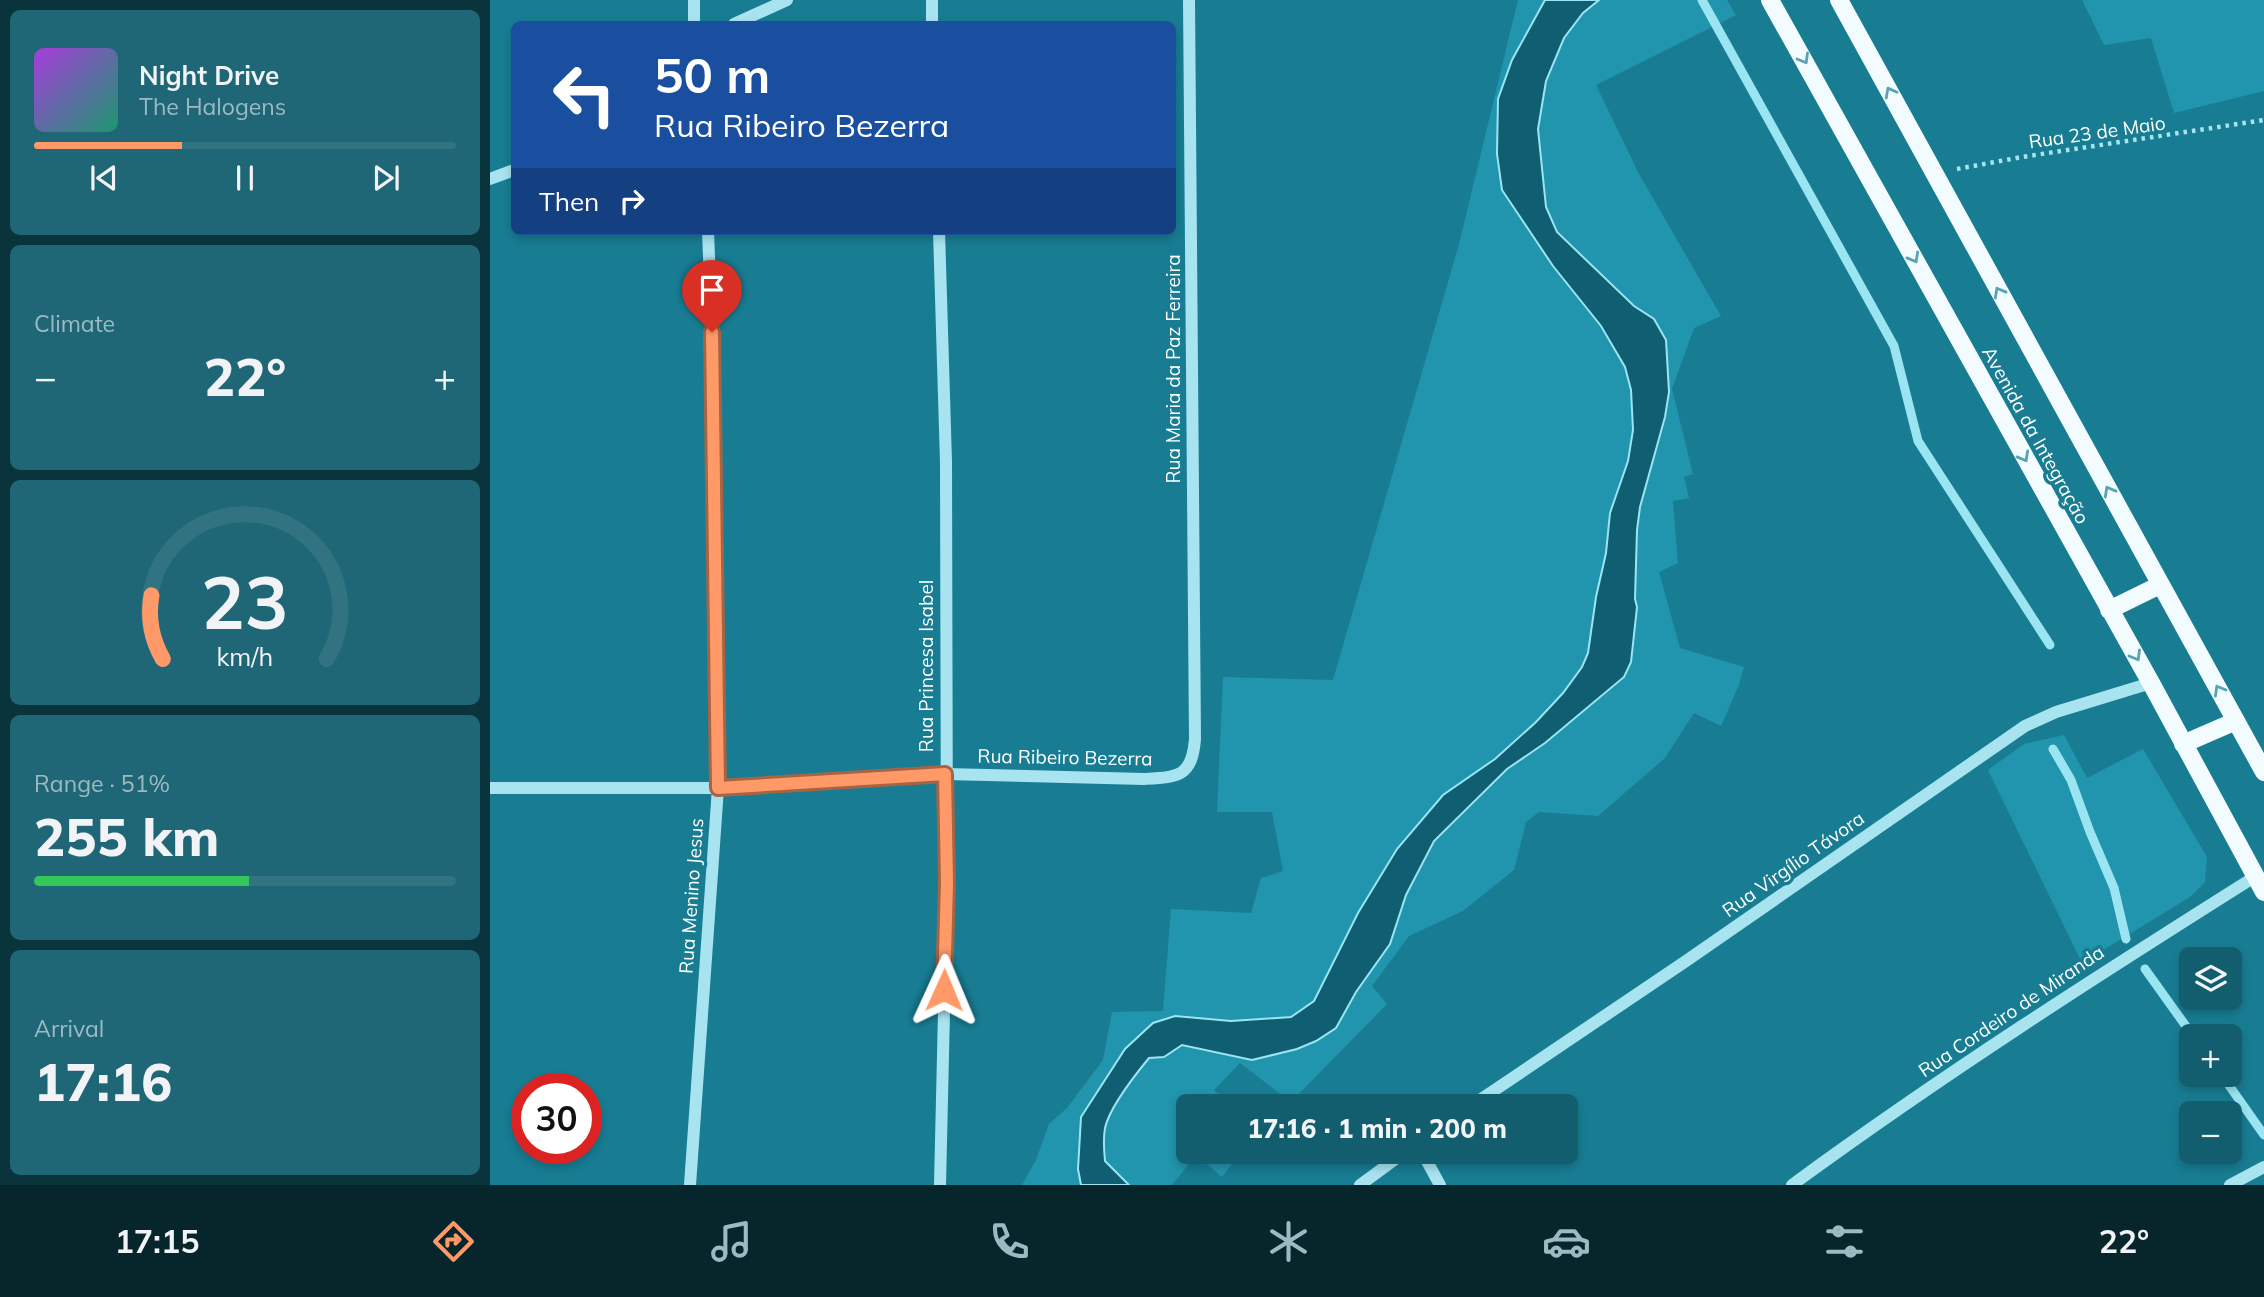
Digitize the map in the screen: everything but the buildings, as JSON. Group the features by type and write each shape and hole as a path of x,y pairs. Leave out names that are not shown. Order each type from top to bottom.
{"main road":[{"name":"Avenida da Integração","path":"1770,0 2151,683 2260,884"},
{"name":"Avenida da Integração","path":"1839,0 2264,772"},
{"path":"2109,610 2160,585"},
{"path":"2183,744 2236,721"}],"street":[{"path":"694,0 694,21"},
{"path":"741,21 787,0"},
{"path":"932,0 932,21"},
{"name":"Rua Maria da Paz Ferreira","path":"1189,0 1195,739"},
{"path":"490,179 511,171"},
{"name":"Rua Menino Jesus","path":"690,1185 718,788 714,383 708,235"},
{"name":"Rua Princesa Isabel","path":"939,235 946,462 947,883 940,1185"},
{"name":"Rua Virgílio Távora","path":"1489,1094 1698,953 2025,726 2056,712 2151,683"},
{"name":"Rua Ribeiro Bezerra","path":"490,788 718,788 945,774 1159,778 1173,776 1190,765 1195,739"},
{"name":"Rua Cordeiro de Miranda","path":"1792,1185 1852,1141 2087,983 2260,884"},
{"path":"1360,1185 1389,1164"},
{"path":"1429,1164 1440,1185"},
{"path":"2230,1185 2264,1167"}],"path":[{"name":"Rua 23 de Maio","path":"1934,174 2022,157 2264,120"}],"shaded area":[{"path":"1518,0 1545,0 1512,60 1553,266 1601,326 1625,367 1631,390 1633,430 1628,461 1610,513 1606,553 1588,653 1582,667 1563,693 1536,722 1397,849 1358,913 1314,1001 1290,1017 1231,1021 1175,1016 1153,1023 1125,1049 1104,1079 1078,1169 1081,1185 1022,1185 1036,1160 1049,1124 1067,1108 1103,1060 1112,1012 1163,1011 1171,909 1251,913 1261,878 1283,871 1272,812 1217,812 1223,677 1333,680 1459,244"},
{"path":"1545,0 1599,0 1583,13 1564,38 1546,81 1538,129 1546,207 1557,232 1634,306 1654,319 1666,340 1669,392 1665,417 1640,507 1637,530 1637,607 1631,662 1624,677 1545,743 1507,769 1434,841 1406,895 1390,944 1356,992 1336,1028 1297,1049 1252,1060 1182,1045 1164,1057 1149,1058 1117,1101 1105,1128 1105,1161 1129,1185 1081,1185 1078,1169 1081,1117 1125,1049 1153,1023 1175,1016 1231,1021 1291,1017 1314,1001 1358,913 1397,849 1443,795 1495,759 1536,722 1563,693 1582,667 1588,653 1606,553 1610,513 1628,461 1633,430 1631,390 1625,367 1601,326 1553,266 1502,190 1497,154 1498,99 1512,60"},
{"path":"1599,0 1727,0 1736,15 1596,85 1639,174 1721,316 1694,328 1672,389 1693,474 1684,477 1689,498 1673,501 1678,563 1659,572 1680,648 1744,667 1739,685 1721,726 1694,713 1665,758 1598,816 1539,812 1526,822 1514,870 1463,911 1409,936 1372,986 1387,1004 1299,1094 1281,1094 1240,1063 1214,1090 1218,1094 1176,1094 1176,1164 1189,1164 1172,1185 1129,1185 1105,1161 1105,1128 1117,1101 1149,1058 1164,1057 1182,1045 1252,1060 1336,1028 1356,992 1390,944 1406,895 1434,841 1507,769 1545,743 1624,677 1637,607 1638,519 1668,408 1668,375 1654,319 1634,306 1558,232 1546,207 1538,129 1546,81 1564,38 1583,13"},
{"path":"2082,0 2264,0 2264,91 2174,113 2151,38 2104,45"},
{"path":"2064,735 2087,778 2143,749 2207,857 2205,882 2190,897 2082,963 1988,770 2024,744"},
{"path":"1207,1164 1232,1164 1222,1177"}],"waterway":[{"path":"1702,0 1894,346 1918,441 2050,645"},
{"path":"2053,749 2071,780 2114,888 2126,939"},
{"path":"2145,969 2184,1024"},
{"path":"2230,1087 2264,1135"}],"route":[{"path":"712,332 718,788 945,774 947,883 944,990"}]}
